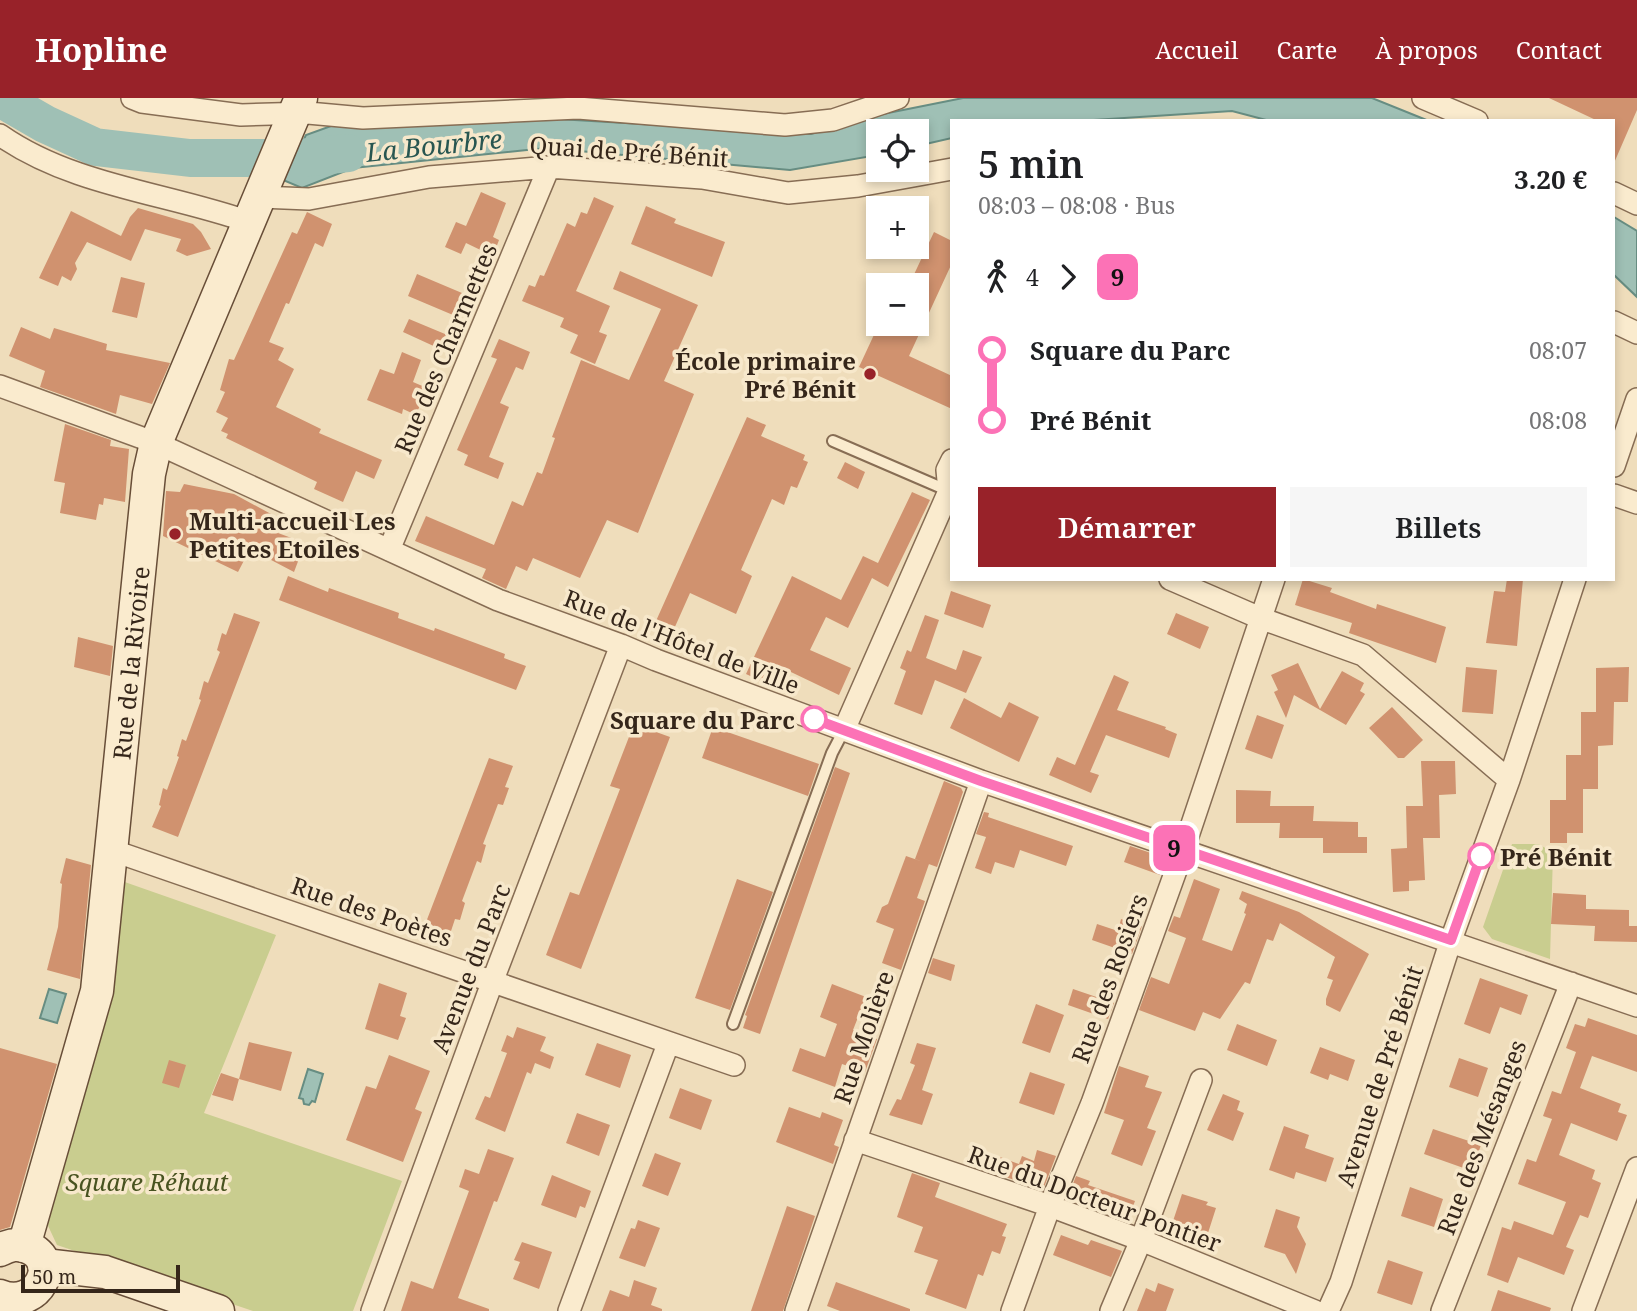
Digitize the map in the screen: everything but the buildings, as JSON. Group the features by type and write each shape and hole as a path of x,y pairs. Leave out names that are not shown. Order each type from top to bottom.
{"street":[{"path":"132,98 142,102 241,115 308,113 363,118 578,108 785,125 833,120 898,98"},
{"path":"1423,98 1472,119"},
{"name":"Rue de la Rivoire","path":"18,1303 44,1282 22,1253 97,991 149,474 156,443 295,113"},
{"name":"Quai de Pré Bénit","path":"0,135 14,145 74,172 257,202 309,199 429,177 548,166 702,178 788,193 858,186 950,169"},
{"name":"Rue des Charmettes","path":"389,550 548,166"},
{"path":"1615,193 1637,204"},
{"path":"1615,322 1637,333"},
{"name":"Rue de l'Hôtel de Ville","path":"0,386 156,443 498,600 656,660 981,781 1637,1006"},
{"path":"1615,463 1637,399"},
{"path":"844,730 950,489 947,470 950,464"},
{"path":"1615,495 1637,503"},
{"path":"1175,581 1260,618 1363,655 1509,780"},
{"name":"Rue des Rosiers","path":"1012,1311 1050,1206 1092,1103 1183,851 1273,581"},
{"name":"Avenue de Pré Bénit","path":"1328,1311 1341,1282 1451,940 1509,780 1574,581"},
{"name":"Avenue du Parc","path":"372,1311 493,981 621,645"},
{"name":"Rue Molière","path":"796,1311 981,781"},
{"name":"Rue des Poètes","path":"111,850 734,1065"},
{"name":"Rue des Mésanges","path":"1442,1311 1571,983"},
{"path":"569,1311 668,1044"},
{"path":"1111,1311 1202,1080"},
{"name":"Rue du Docteur Pontier","path":"855,1140 1050,1206 1315,1311"},
{"path":"1583,1311 1637,1168"},
{"path":"22,1253 105,1272 218,1311"}],"lane":[{"path":"834,441 950,489"},
{"path":"733,1024 832,752 844,730"}],"green space":[{"path":"1512,844 1539,844 1553,853 1550,959 1492,939 1483,927"},
{"name":"Square Réhaut","path":"119,880 276,935 204,1113 402,1181 353,1311 253,1311 57,1245 43,1215"}],"water":[{"name":"La Bourbre","path":"963,98 1372,98 1424,119 1262,119 1232,111 1109,119 950,119 950,138 929,143 929,119 866,119 866,157 790,170 546,148 353,168 302,188 283,180 306,135 331,126 524,117 811,134 868,117"},
{"path":"1615,218 1637,231 1637,297 1615,276"},
{"path":"49,989 66,994 57,1023 40,1018"},
{"path":"308,1069 323,1074 315,1102 312,1101 309,1105 299,1098"}],"waterway":[{"name":"La Bourbre","path":"0,98 45,124 95,147 190,158 300,158 348,153"}],"bus line":[{"name":"9","path":"814,719 981,781 1451,940 1481,856"}],"place":[{"name":"École primaire Pré Bénit","path":"870,374"},
{"name":"Multi-accueil Les Petites Etoiles","path":"175,534"},
{"name":"Square du Parc","path":"814,719"},
{"name":"Pré Bénit","path":"1481,856"}]}
